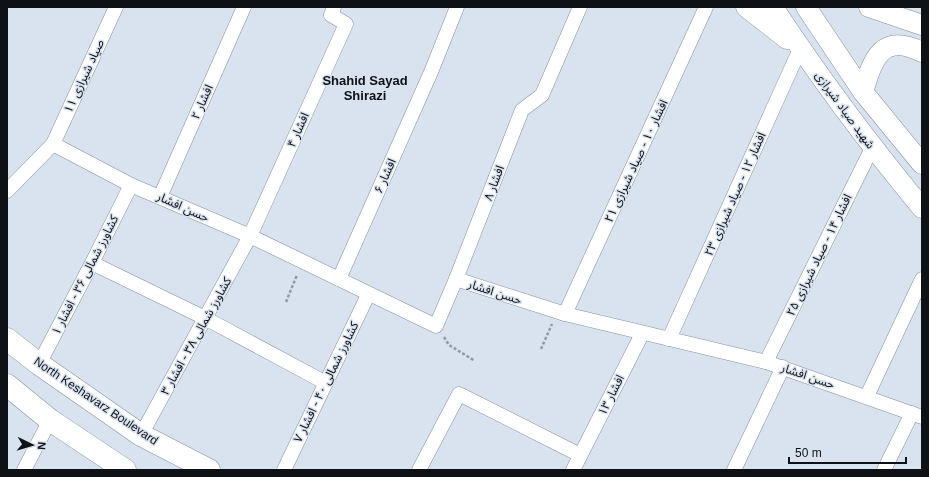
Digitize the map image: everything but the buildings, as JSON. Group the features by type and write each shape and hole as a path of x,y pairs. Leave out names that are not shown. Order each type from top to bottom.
{"main road":[{"path":"746,7 800,49"},
{"name":"شهید صیاد شیرازی","path":"773,7 800,49 872,148 919,198"},
{"name":"شهید صیاد شیرازی","path":"806,7 863,92 922,164"},
{"path":"869,7 922,25"},
{"path":"863,92 871,67 879,52 890,46 908,45 922,52"},
{"name":"North Keshavarz Boulevard","path":"7,339 39,364 141,435 209,470"},
{"path":"7,385 50,420 125,470"}],"street":[{"name":"صیاد شیرازی ۱۱","path":"7,191 53,144 116,7"},
{"name":"افشار ۲","path":"160,197 244,7"},
{"name":"افشار ۶","path":"339,279 431,72 457,7"},
{"name":"افشار ۸","path":"456,280 522,110 542,95 580,7"},
{"name":"افشار ۱۰ - صیاد شیرازی ۲۱","path":"561,313 706,7"},
{"name":"افشار ۴","path":"250,236 346,24 333,11"},
{"name":"افشار ۱۲ - صیاد شیرازی ۲۳","path":"669,340 800,49"},
{"name":"حسن افشار","path":"53,144 131,185 250,236 339,279 368,295 436,326 456,280 561,313 642,334 766,362 867,396 917,415"},
{"name":"افشار ۱۴ - صیاد شیرازی ۲۵","path":"766,362 872,148"},
{"name":"کشاورز شمالی ۳۶ - افشار ۱","path":"39,364 131,185"},
{"name":"کشاورز شمالی ۳۸ - افشار ۳","path":"141,435 250,236"},
{"path":"92,263 205,318 326,383"},
{"path":"867,396 922,279"},
{"name":"کشاورز شمالی ۴۰ - افشار ۷","path":"284,470 368,295"},
{"name":"افشار ۱۳","path":"573,470 642,334"},
{"path":"734,470 783,367"},
{"path":"419,470 459,394 580,456"},
{"path":"884,470 917,415"},
{"path":"24,470 50,420"}],"path":[{"path":"286,302 303,262"},
{"path":"541,349 561,313"},
{"path":"436,326 449,345 475,361"}],"district":[{"name":"Shahid Sayad Shirazi","path":"365,88"}]}
